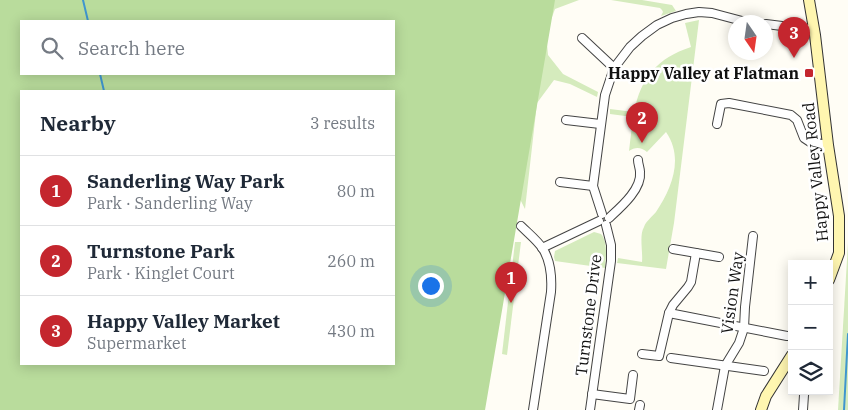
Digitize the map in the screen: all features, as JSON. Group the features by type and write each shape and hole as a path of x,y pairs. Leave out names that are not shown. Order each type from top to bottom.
{"main road":[{"name":"Happy Valley Road","path":"809,0 843,253 833,272"},
{"path":"761,410 766,396 788,361"}],"street":[{"name":"Turnstone Drive","path":"590,410 611,261 611,245 593,186 605,95 614,68 630,47 642,36 657,25 672,18 686,14 705,13 728,17"},
{"path":"773,25 806,29 814,28"},
{"path":"582,38 614,68"},
{"path":"718,124 721,104 729,103 791,115 797,120 804,138 810,142 828,145"},
{"path":"566,120 600,124"},
{"path":"542,248 604,219 627,200 635,190 641,174 638,160"},
{"path":"560,182 593,186"},
{"path":"521,226 542,248 550,270 551,292 533,410"},
{"name":"Vision Way","path":"718,410 725,366 739,344 744,328 753,236"},
{"path":"673,249 719,257"},
{"path":"642,354 660,356 669,313 688,287 696,253"},
{"path":"669,313 787,336"},
{"path":"671,358 764,371"},
{"path":"592,394 630,399 633,375"},
{"path":"803,410 804,395"}],"green space":[{"path":"0,0 555,0 485,410 0,410"},
{"path":"544,0 579,0 555,9 546,33 548,55 563,74 598,92 597,97 570,84 554,80 537,103 525,209 520,199"},
{"path":"611,0 642,0 672,5 676,11 661,16 663,12 660,8"},
{"path":"699,20 674,223 666,269 617,263 618,258 642,262 641,239 643,230 667,193 674,173 675,162 671,142 666,132 647,152 638,148 629,151 633,117 610,114 610,109 634,112 641,89 652,71 669,57 691,47 685,23"},
{"path":"594,232 601,234 605,241 605,268 555,261 555,251"},
{"path":"515,242 521,242 507,355 502,354"},
{"path":"848,243 848,410 838,410"}],"waterway":[{"path":"83,0 88,20"},
{"path":"100,75 104,90"},
{"path":"844,410 848,334"}],"place":[{"name":"Happy Valley Market","path":"794,58"},
{"name":"Happy Valley at Flatman","path":"809,73"},
{"name":"Turnstone Park","path":"642,143"},
{"name":"Sanderling Way Park","path":"511,303"}]}
